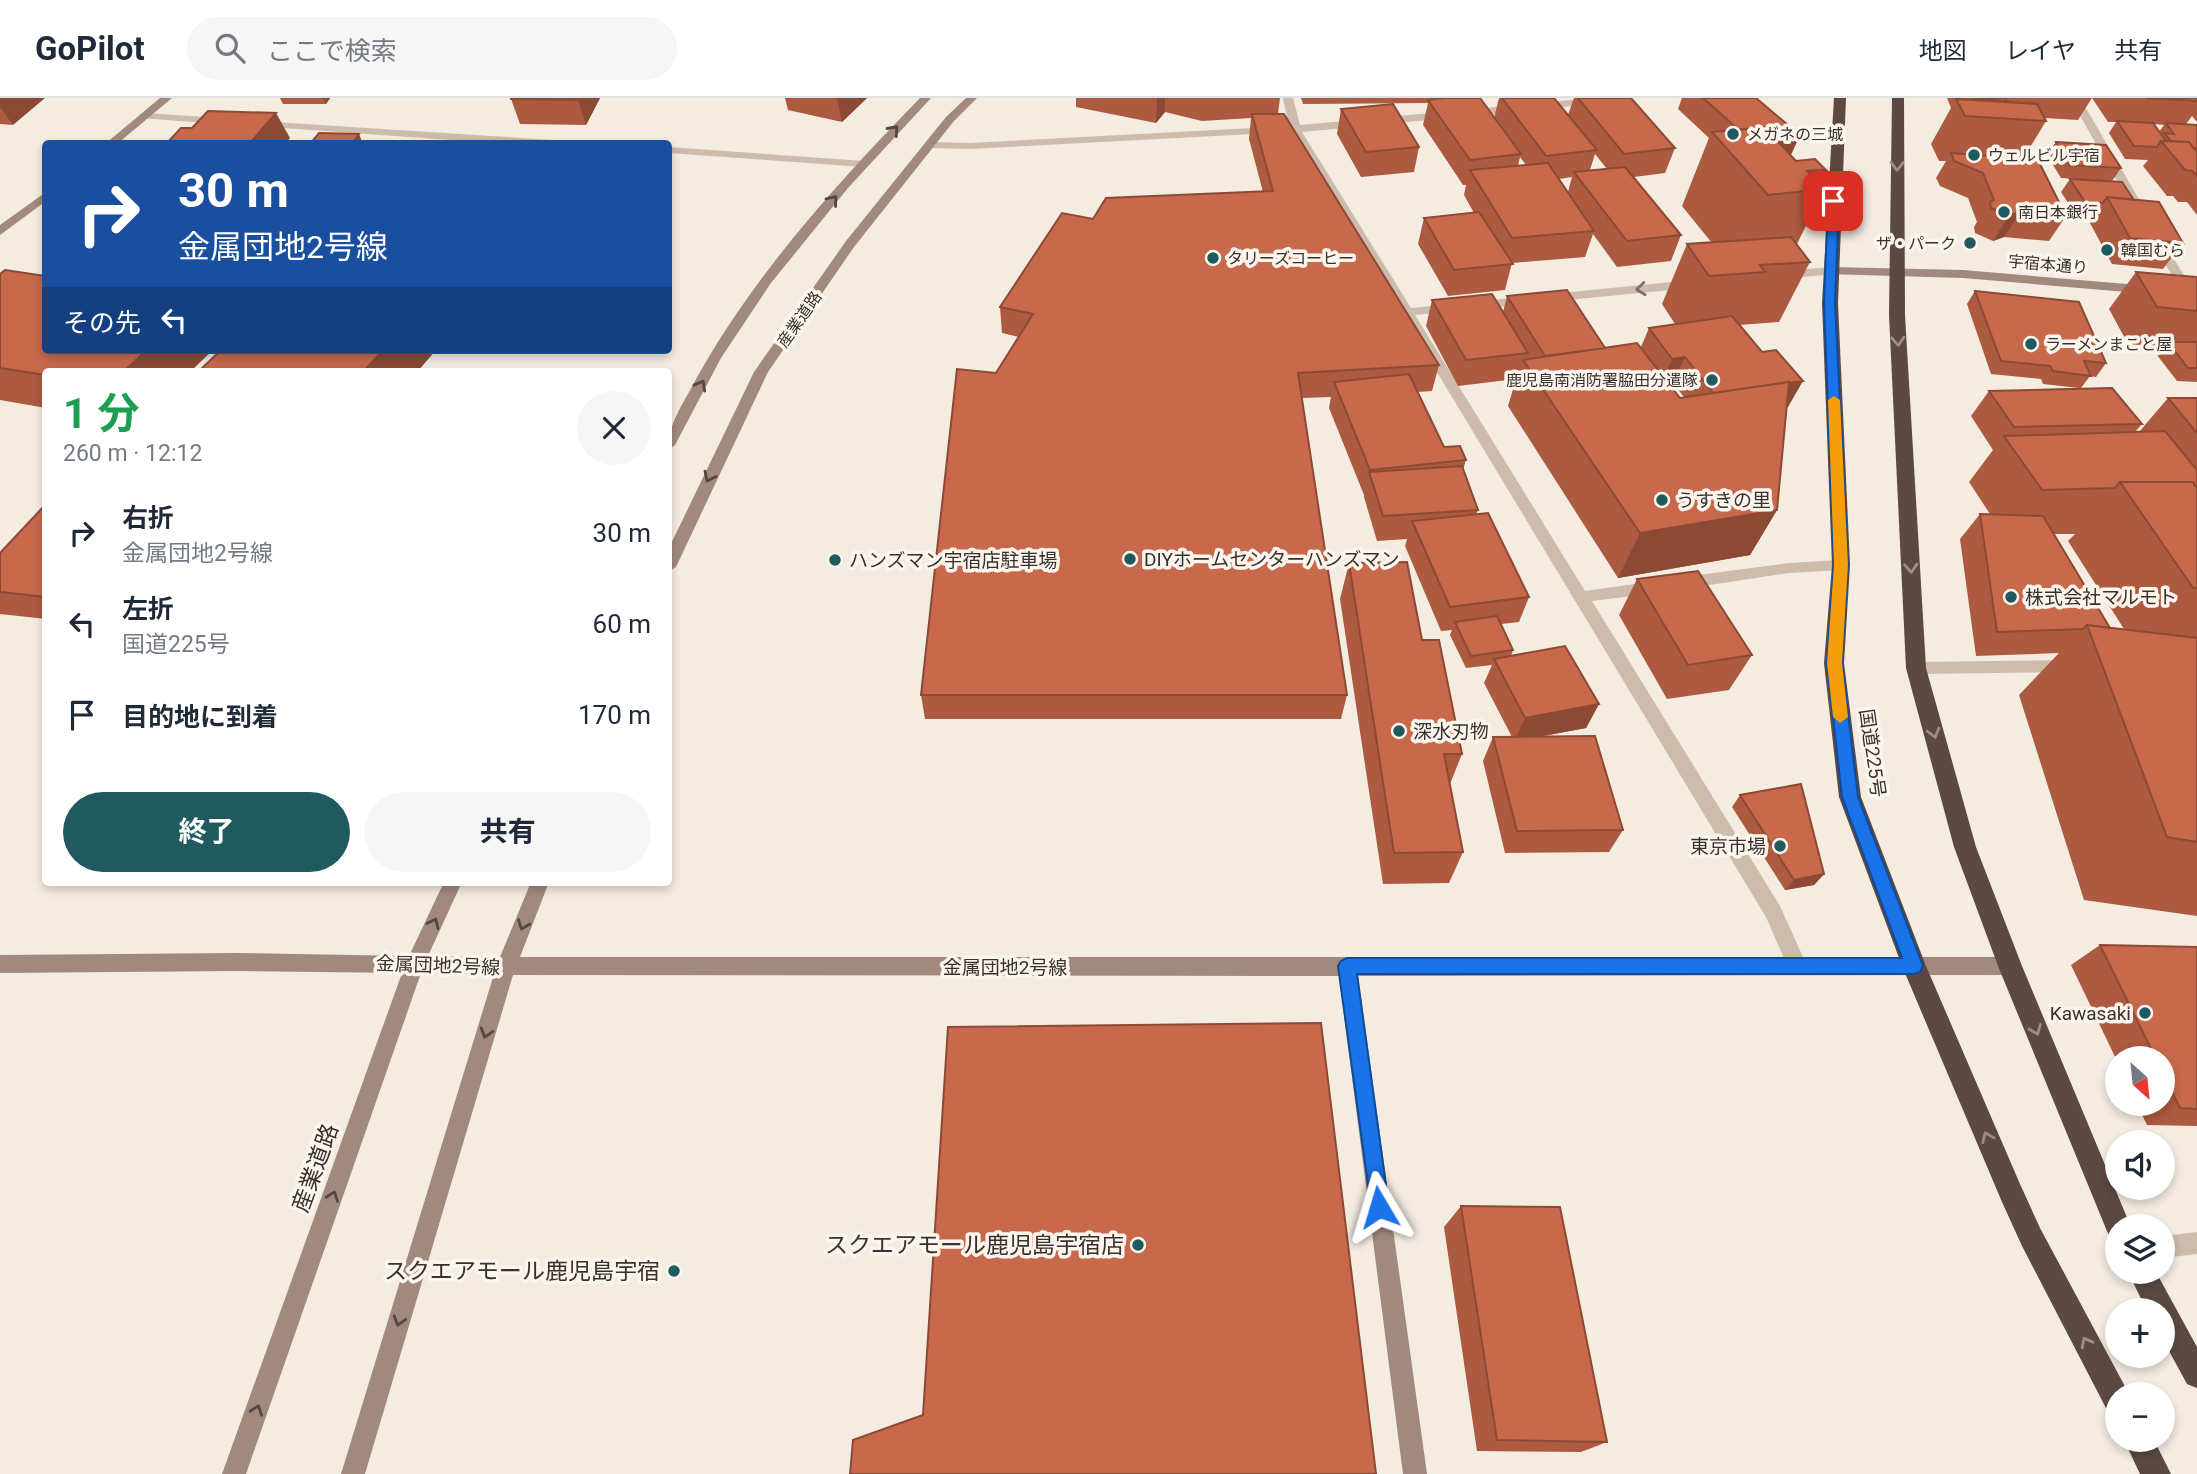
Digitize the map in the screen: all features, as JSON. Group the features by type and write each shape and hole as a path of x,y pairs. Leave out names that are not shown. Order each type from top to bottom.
{"highway":[{"name":"国道225号","path":"1840,98 1830,271 1841,565 1834,663 1850,797 1914,966 2031,1237 2107,1382"},
{"path":"1898,98 1896,273 1916,668 1965,847 2010,966 2113,1214"},
{"path":"2175,1335 2197,1374"},
{"path":"2144,1452 2156,1474"}],"main road":[{"path":"115,140 167,98"},
{"path":"672,438 722,346 754,301 864,164 926,98"},
{"name":"産業道路","path":"672,559 761,372 850,244 972,98"},
{"path":"0,231 42,198"},
{"name":"宇宿本通り","path":"1830,271 1963,274 2193,294"},
{"name":"産業道路","path":"234,1474 415,964 451,886"},
{"path":"353,1474 506,967 538,886"},
{"name":"金属団地2号線","path":"0,964 415,964 506,967 2010,966"},
{"path":"1347,966 1415,1474"}],"street":[{"path":"1288,98 1295,130 1583,597 1773,912 1797,966"},
{"path":"930,145 970,146 1295,130 1627,98"},
{"path":"2075,98 2193,294 2197,306"},
{"path":"144,116 238,122"},
{"path":"252,123 508,140"},
{"path":"672,150 864,164"},
{"path":"1772,276 1830,271"},
{"path":"1407,312 1704,283"},
{"path":"1583,597 1788,568 1841,565"},
{"path":"1916,668 2086,666"},
{"path":"2175,1246 2197,1243"}],"building":[{"path":"578,98 578,100 511,99"},
{"path":"1480,98 1521,154 1470,160 1428,100"},
{"path":"1502,98 1554,98 1597,150 1546,156"},
{"path":"1578,98 1631,98 1675,148 1624,154"},
{"path":"1703,98 1756,98 1800,135 1775,139 1764,127 1739,130"},
{"path":"1972,98 2005,98 2007,101"},
{"path":"2146,98 2197,98 2197,101"},
{"path":"1956,99 2037,104 2046,121 1965,116"},
{"path":"1393,104 1419,147 1366,152 1341,109"},
{"path":"208,111 276,113 252,140 170,140 181,128 192,128"},
{"name":"DIYホームセンターハンズマン","path":"1252,114 1284,114 1439,365 1298,373 1347,695 921,695 957,369 996,373 1033,314 1000,307 1062,213 1093,219 1106,198 1273,191"},
{"path":"2117,121 2153,123 2166,141 2161,141 2157,147 2134,146"},
{"path":"2166,123 2197,125 2197,148 2193,148 2189,142 2171,141 2164,133 2174,134"},
{"path":"1764,127 1796,161 1815,159 1826,170 1807,171 1824,189 1768,195 1712,132"},
{"path":"319,133 359,134 355,140 313,140"},
{"path":"2161,141 2189,142 2197,152 2197,176 2192,171 2185,170"},
{"path":"2056,142 2106,145 2121,168 2069,165"},
{"path":"1951,153 2038,160 2066,216 2021,212 2009,215 1991,208 1990,202 1994,200 1983,173 1954,161"},
{"path":"1548,163 1594,231 1512,238 1470,170"},
{"path":"1625,167 1681,235 1627,241 1574,172"},
{"path":"2070,179 2122,182 2134,200 2107,197 2103,203 2085,202"},
{"path":"2107,197 2159,202 2183,243 2130,238"},
{"path":"1479,212 1513,264 1454,270 1424,218"},
{"path":"1791,237 1810,262 1760,265 1765,272 1709,276 1687,244"},
{"path":"5,270 42,275 42,354 143,354 127,368 42,368 42,374 0,368 0,274"},
{"path":"2136,272 2197,277 2197,311 2157,307"},
{"path":"1567,290 1605,348 1545,356 1507,296"},
{"name":"ラーメンまこと屋","path":"1975,291 2079,302 2106,363 2084,361 2091,376 2053,371 2050,366 2001,361"},
{"path":"1492,294 1528,353 1466,360 1432,300"},
{"path":"1732,316 1762,352 1776,350 1803,381 1713,393 1685,357 1672,359 1649,328"},
{"path":"2168,342 2197,342 2197,368 2188,368"},
{"path":"1637,343 1680,398 1789,382 1777,510 1640,533 1523,360"},
{"path":"217,354 379,354 367,368 202,368"},
{"path":"1409,374 1444,447 1460,446 1466,460 1370,470 1334,382"},
{"path":"2112,388 2142,424 2014,427 1989,391"},
{"path":"2168,398 2197,398 2197,433"},
{"path":"2165,431 2197,470 2197,485 2193,482 2120,482 2115,488 2042,490 2004,436"},
{"path":"1462,466 1478,510 1383,516 1369,472"},
{"path":"2120,482 2193,482 2197,488 2197,588 2193,588"},
{"path":"42,508 42,597 0,592 0,553"},
{"path":"1488,513 1529,597 1450,607 1412,521"},
{"path":"1980,514 2043,516 2110,628 2087,625 2083,629 1997,632"},
{"name":"深水刃物","path":"1407,562 1422,640 1439,640 1462,754 1444,754 1463,852 1394,853 1349,563"},
{"path":"1698,571 1752,655 1688,665 1637,579"},
{"path":"1497,616 1513,650 1471,656 1455,622"},
{"path":"2087,625 2197,638 2197,842 2167,837"},
{"path":"1565,646 1599,704 1525,718 1494,659"},
{"path":"1595,736 1623,830 1517,831 1493,737"},
{"name":"東京市場","path":"1801,784 1824,874 1794,880 1740,795"},
{"path":"2100,945 2197,947 2197,1109 2180,1108 2175,1098 2175,1046 2150,1046"},
{"name":"スクエアモール鹿児島宇宿店","path":"1321,1023 1376,1474 850,1474 853,1440 923,1415 948,1027"},
{"path":"1461,1206 1560,1207 1607,1442 1497,1440"}],"slow traffic":[{"path":"1834,400 1841,565 1834,663 1840,717"}],"place":[{"name":"メガネの三城","path":"1733,134"},
{"name":"ウェルビル宇宿","path":"1974,155"},
{"name":"南日本銀行","path":"2004,212"},
{"name":"ザ・パーク","path":"1970,243"},
{"name":"韓国むら","path":"2107,250"},
{"name":"タリーズコーヒー","path":"1213,258"},
{"name":"ラーメンまこと屋","path":"2031,344"},
{"name":"鹿児島南消防署脇田分遣隊","path":"1712,380"},
{"name":"うすきの里","path":"1662,500"},
{"name":"DIYホームセンターハンズマン","path":"1130,559"},
{"name":"ハンズマン宇宿店駐車場","path":"835,560"},
{"name":"株式会社マルモト","path":"2011,597"},
{"name":"深水刃物","path":"1399,731"},
{"name":"東京市場","path":"1780,846"},
{"name":"Kawasaki","path":"2145,1013"},
{"name":"スクエアモール鹿児島宇宿店","path":"1138,1245"},
{"name":"スクエアモール鹿児島宇宿","path":"674,1271"}],"route":[{"path":"1379,1207 1347,966 1914,966 1850,797 1834,663 1841,565 1830,303 1833,201"}]}
